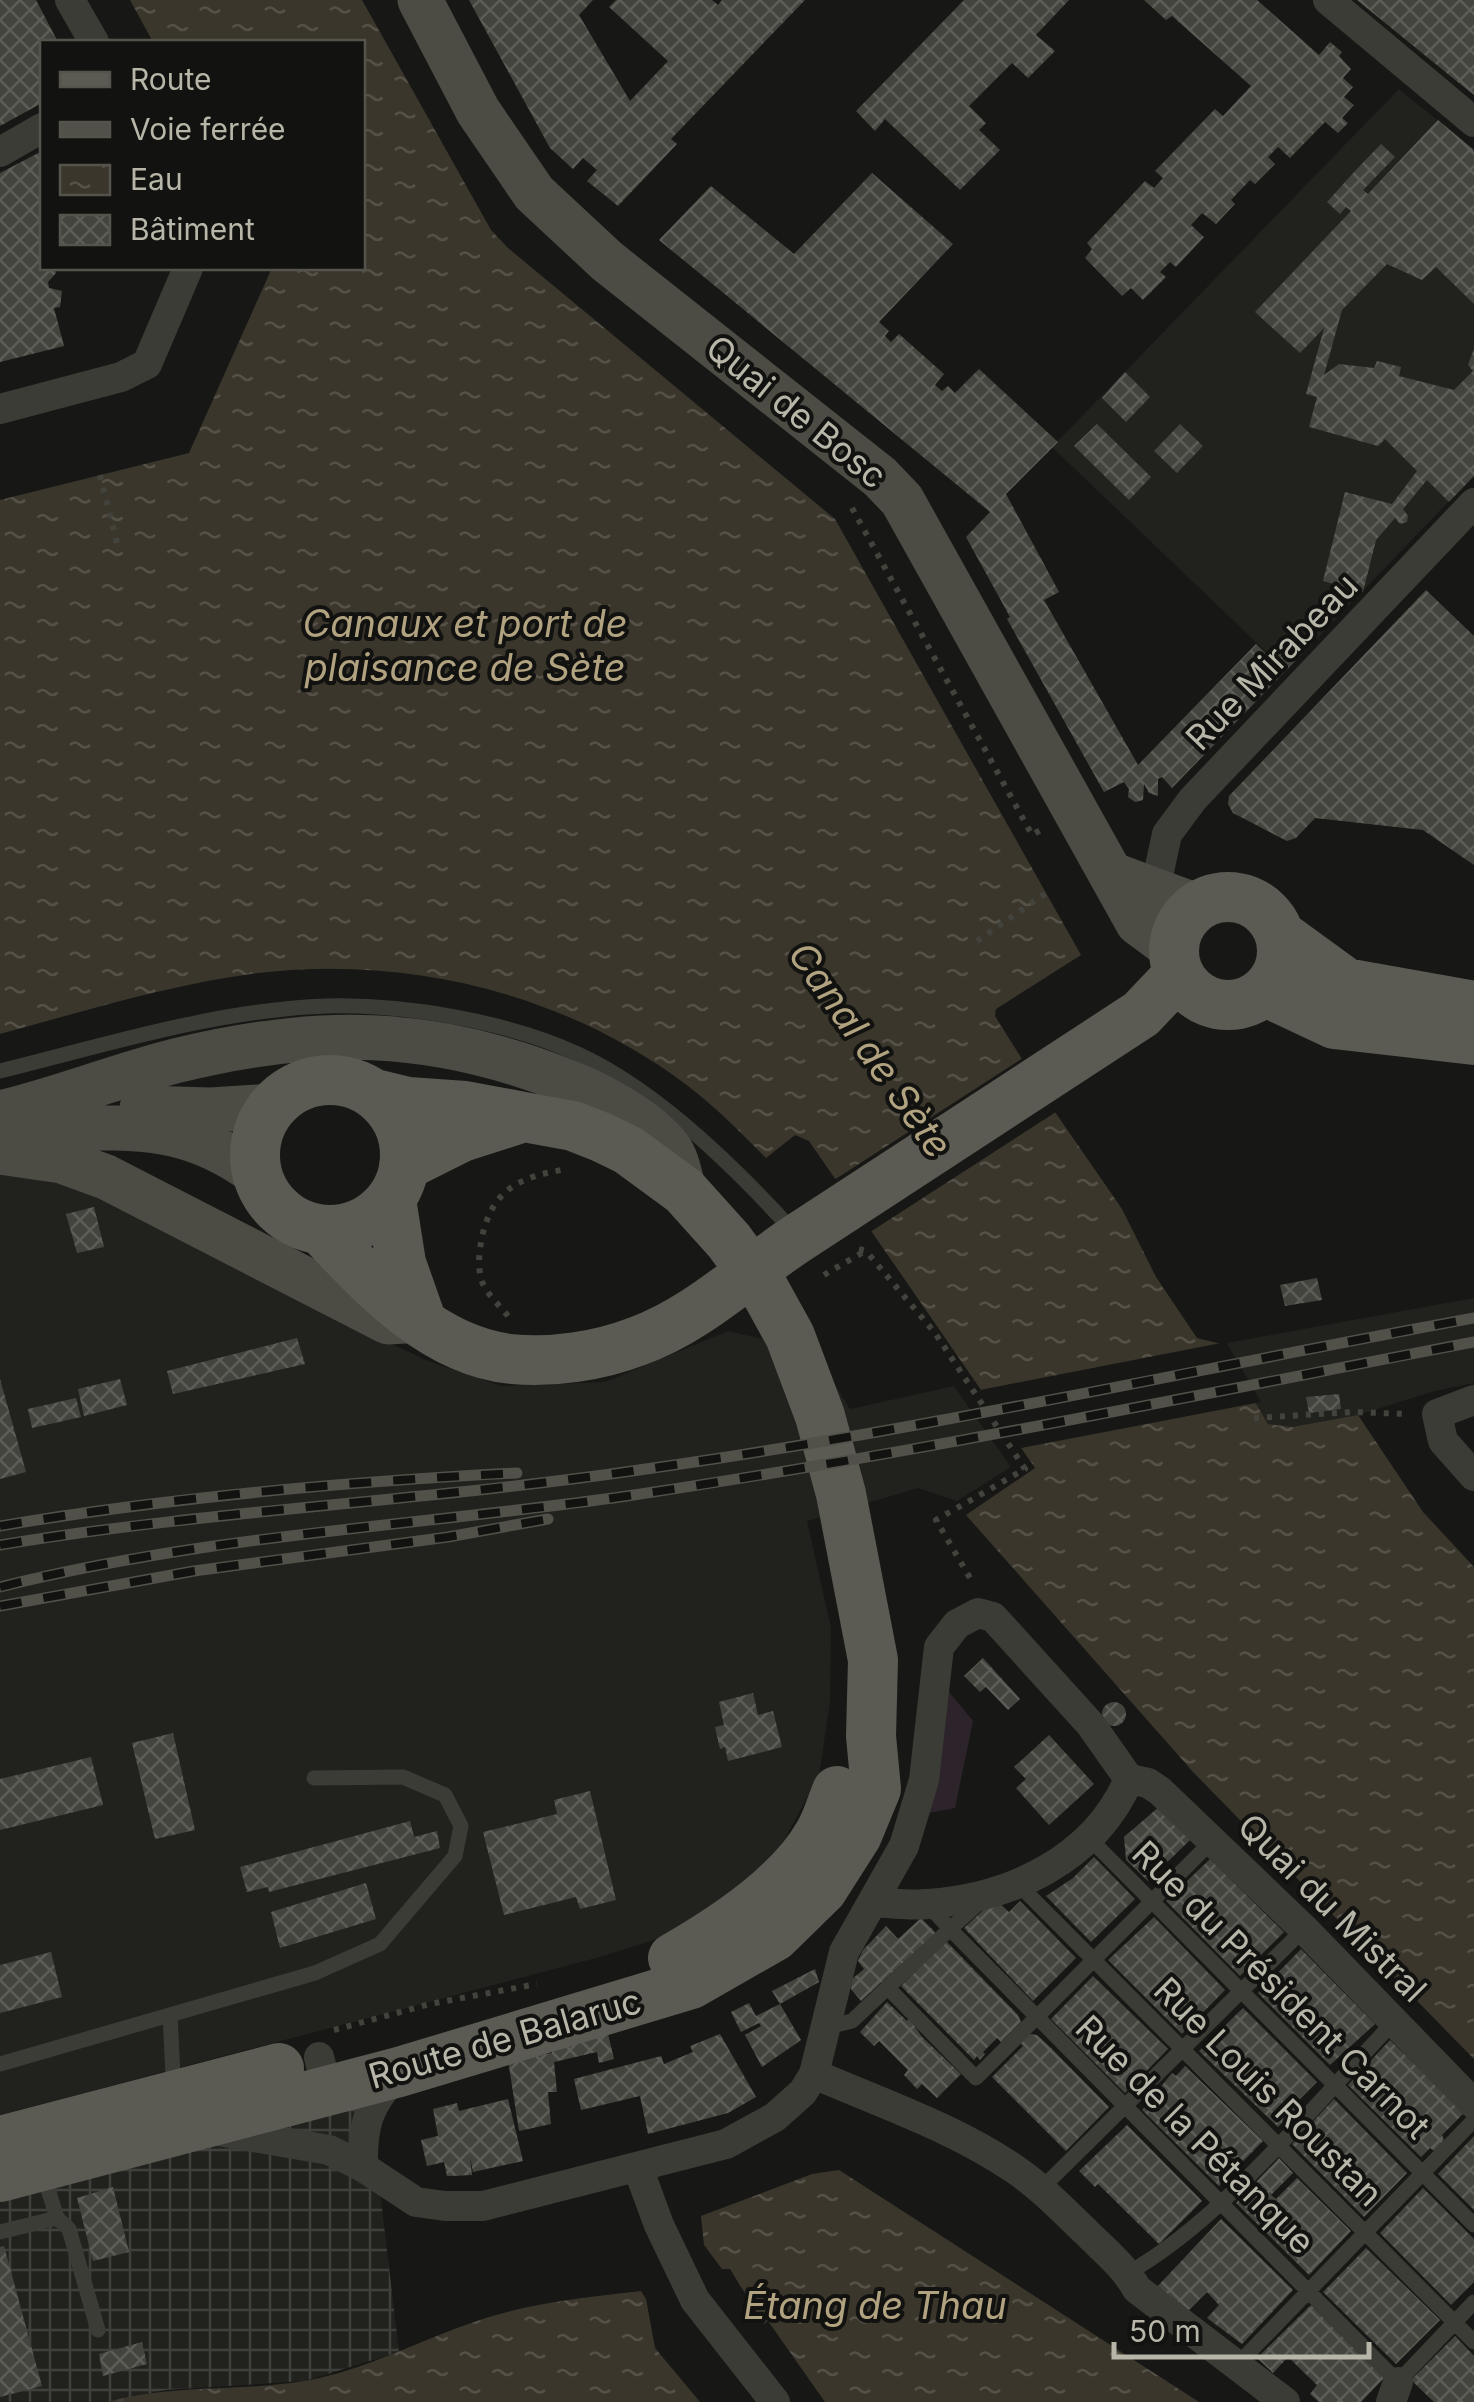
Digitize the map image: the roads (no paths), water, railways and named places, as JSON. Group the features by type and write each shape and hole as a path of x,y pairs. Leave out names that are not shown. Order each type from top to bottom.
{"main road":[{"name":"Quai de Bosc","path":"420,0 478,111 534,193 607,261 880,476 902,500 1138,923 1183,973"},
{"path":"1112,874 1176,898 1229,896 1261,907 1280,936 1280,966 1264,991 1235,1004 1210,1002 1183,973 1176,932 1176,898"},
{"path":"1280,936 1346,983 1474,1006"},
{"path":"320,1230 379,1292 463,1348 509,1358 552,1360 639,1341 682,1319 1141,1014 1183,973"},
{"path":"1264,991 1334,1024 1474,1040"},
{"path":"10,1117 175,1061 288,1040 374,1036 430,1042 521,1063 584,1088 625,1111 669,1148 684,1191"},
{"path":"421,1320 401,1263 398,1183 403,1137 395,1117 375,1094 345,1081 322,1080 300,1086 272,1106 256,1135 257,1174 266,1195 280,1212 299,1224 340,1230 360,1224 398,1183 462,1137 521,1118"},
{"name":"Route de Balaruc","path":"324,2059 399,2072 691,1984 776,1936 822,1890 856,1835 876,1789 871,1736 873,1660 841,1494 820,1416 790,1336 764,1289 729,1240 684,1191 628,1150 601,1137 573,1126 375,1094"},
{"path":"10,1117 272,1106"},
{"path":"10,1117 142,1127 187,1137 238,1160 257,1174"},
{"path":"0,1152 62,1161 106,1177 388,1322 421,1320"},
{"name":"Route de Balaruc","path":"32,2154 178,2118 324,2059 648,1972 726,1928 780,1881 818,1836 846,1769 871,1736"}],"street":[{"path":"70,0 92,39"},
{"path":"89,0 92,39"},
{"path":"1328,0 1474,122"},
{"path":"0,152 40,129"},
{"path":"0,408 121,376 147,364 187,270"},
{"name":"Rue Mirabeau","path":"1176,898 1167,834 1192,799 1474,503"},
{"path":"1474,1400 1437,1414 1443,1441 1474,1476"},
{"path":"324,2059 346,2100 362,2152 416,2202 483,2206 726,2144 775,2117 803,2092 814,2074 844,1952 904,1846 924,1780 939,1647 957,1624 978,1614 994,1617 1091,1726 1129,1780 1117,1807 1089,1838 1045,1873 1004,1889 927,1904 874,1902"},
{"name":"Quai du Mistral","path":"1129,1780 1148,1783 1160,1791 1304,1929 1474,2104"},
{"path":"324,2059 321,2107 329,2150"},
{"path":"362,2152 373,2101 399,2072"},
{"path":"814,2074 931,2124 1012,2168 1041,2189 1128,2273 1137,2289 1285,2402"},
{"path":"178,2118 329,2150 362,2152"},
{"path":"638,2168 659,2225 695,2300 775,2402"}],"lane":[{"path":"0,1071 193,1024 327,1006 421,1012 507,1027 580,1055 653,1101 689,1128 800,1237"},
{"path":"0,2064 315,1973 380,1944 455,1856 461,1826 446,1795 403,1777 314,1778"},
{"name":"Rue du Président Carnot","path":"1089,1838 1474,2225"},
{"path":"888,1988 976,2078 1212,1841"},
{"path":"824,2028 852,2021 950,1930 1004,1889"},
{"name":"Rue Louis Roustan","path":"1004,1889 1093,1960 1474,2342"},
{"name":"Rue de la Pétanque","path":"927,1904 1308,2291 1394,2392"},
{"path":"1041,2189 1304,1929"},
{"path":"170,2015 178,2118"},
{"path":"1128,2273 1159,2256 1220,2202 1394,2022"},
{"path":"1237,2365 1474,2120"},
{"path":"32,2154 57,2218 69,2229 98,2330"},
{"path":"0,2232 57,2218"},
{"path":"1394,2392 1474,2302"}],"water":[{"name":"Canaux et port de plaisance de Sète","path":"130,0 362,0 491,230 835,519 1081,955 996,1009 995,1016 1122,1209 1156,1277 1197,1338 1221,1344 1268,1424 1292,1427 1358,1415 1423,1512 1474,1567 1474,2059 1194,1773 966,1515 1035,1468 809,1141 795,1135 766,1158 688,1086 591,1027 484,988 429,977 372,970 258,973 161,991 0,1034 0,500 189,453 271,270 365,270 365,40 152,40"},
{"name":"Étang de Thau","path":"839,2170 1199,2402 825,2402 768,2321 764,2324 730,2269 722,2269 704,2245 701,2216 812,2174"},
{"name":"Étang de Thau","path":"641,2291 655,2348 700,2402 108,2402 181,2390 304,2381 370,2363 518,2309"}],"railway":[{"path":"0,1545 159,1523 559,1481 744,1454 1474,1318"},
{"path":"0,1587 77,1569 233,1543 733,1480 1051,1424 1474,1342"},
{"path":"0,1526 258,1492 517,1473"},
{"path":"0,1606 194,1571 448,1537 548,1519"}],"water label":[{"name":"Canal de Sète","path":"870,1050"}]}
